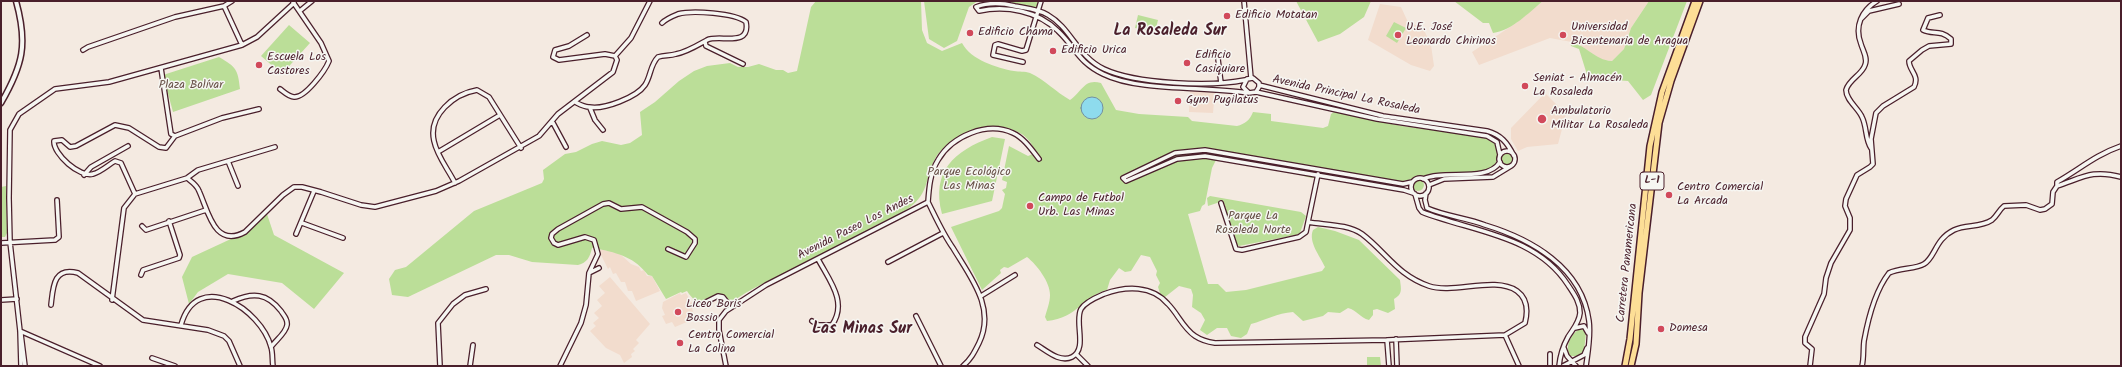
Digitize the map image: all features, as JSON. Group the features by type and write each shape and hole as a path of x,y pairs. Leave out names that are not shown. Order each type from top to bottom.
{"main road":[{"name":"Carretera Panamericana","path":"1624,366 1628,356 1650,146 1662,92 1695,1"},
{"name":"Carretera Panamericana","path":"1632,366 1659,123 1671,81 1700,1"}],"street":[{"path":"1,101 14,81 21,61 21,26 16,1"},
{"path":"83,50 175,17 224,6 232,1"},
{"path":"301,10 312,1"},
{"path":"615,56 631,38 650,1"},
{"path":"1023,62 993,54 995,45 998,44 1024,51 1038,14 1041,1"},
{"path":"1244,1 1251,78"},
{"path":"1871,149 1868,144 1865,123 1846,94 1847,86 1861,72 1866,62 1858,36 1863,12 1877,1"},
{"path":"21,366 20,331 10,242 10,130 19,114 55,89 109,82 242,45 258,37 293,2 301,10 321,43 329,61 315,82 301,96 293,97 280,89"},
{"path":"1038,14 998,3 976,7 979,11 998,8 1038,14 1048,15 1061,26 1084,56 1105,69 1132,78 1221,84 1251,78 1257,81 1259,85 1256,92 1247,93 1149,85 1110,77 1090,68 1082,61 1058,30 1038,14"},
{"path":"1860,21 1869,11 1899,4"},
{"path":"224,6 242,45"},
{"path":"574,102 590,108 634,96 646,84 653,64 658,57 681,53 706,42 707,40 730,39 744,34 747,29 746,22 736,16 688,12 679,14 662,23"},
{"path":"1810,366 1812,349 1805,343 1805,337 1824,294 1826,278 1831,263 1850,230 1850,218 1845,206 1846,199 1857,175 1870,168 1873,164 1871,149 1872,132 1878,110 1912,89 1916,83 1916,74 1909,65 1909,61 1929,46 1948,45 1952,42 1947,36 1941,33 1923,30 1928,18 1940,15"},
{"path":"587,35 568,46 555,50 553,57 559,60 605,54 615,56"},
{"path":"706,42 706,46 742,64"},
{"path":"187,178 197,187 212,225 221,232 229,235 240,234 289,190 302,187 347,202 375,207 436,191 455,183 521,148 539,136 564,109 613,72 617,60 615,56"},
{"path":"1218,59 1221,84"},
{"path":"161,68 171,134 175,136"},
{"path":"1245,80 1243,87 1247,93"},
{"name":"Avenida Principal La Rosaleda","path":"1259,85 1384,116 1486,131 1501,137 1508,145 1514,156"},
{"path":"455,183 438,152 434,141 437,116 442,108 469,91 477,90 489,97 521,148"},
{"name":"Avenida Principal La Rosaleda","path":"1256,92 1377,119 1487,136 1497,142 1500,155"},
{"path":"590,108 595,120 603,130"},
{"path":"134,194 120,163 115,161 93,174 84,175 61,156 54,146 54,141 62,140 70,147 76,146 115,125 137,132 159,147 166,148 175,136 222,118 259,109"},
{"path":"438,152 500,115"},
{"path":"552,121 566,147"},
{"path":"928,202 929,185 938,160 951,146 970,134 994,129 1014,134 1029,146 1039,159"},
{"path":"84,175 91,167 128,146"},
{"path":"1862,366 1864,342 1869,317 1877,296 1889,273 1900,268 1924,265 1929,260 1939,241 1948,234 1954,230 1976,226 1990,221 2004,206 2018,204 2045,209 2052,204 2053,192 2057,182 2070,175 2086,162 2107,150 2121,146"},
{"path":"112,300 124,208 134,194 187,178 198,170 275,147"},
{"path":"1426,193 1421,196 1383,186 1205,156 1177,159 1126,181 1123,177 1175,153 1205,150 1319,171 1404,184 1412,182 1416,179 1441,175 1482,173 1489,171 1500,162"},
{"path":"1511,166 1503,166 1500,162 1500,155 1507,151 1514,156 1514,162 1511,166 1493,177 1440,180 1429,185 1424,200 1427,208 1487,225 1534,245 1549,254 1572,280 1584,300 1589,321 1590,338 1586,366"},
{"path":"1230,160 1231,155"},
{"path":"228,161 238,186"},
{"path":"1221,203 1234,247 1239,250 1299,237 1306,232 1319,171"},
{"path":"2056,186 2087,174 2104,174 2121,177"},
{"path":"1423,178 1427,181 1429,188"},
{"path":"1383,181 1383,186"},
{"path":"1412,182 1411,188 1422,212 1485,231 1532,250 1545,259 1567,283 1578,302 1580,314 1574,329 1564,345 1559,366"},
{"path":"296,234 302,223 314,191"},
{"path":"1,242 55,240 59,237 57,200"},
{"name":"Avenida Paseo Los Andes","path":"726,366 719,330 719,320 731,307 766,285 928,202 943,233 981,296 985,313 982,336 971,358 963,366"},
{"path":"560,366 581,323 586,305 589,273 598,254 594,240 586,237 558,244 554,243 551,238 552,234 558,229 603,204 609,203 621,210 642,207 687,232 695,239 695,243 686,257 668,249"},
{"path":"142,226 146,230 169,221 206,210"},
{"path":"141,275 143,270 180,258 169,221"},
{"path":"1037,345 1059,358 1070,358 1076,354 1080,343 1078,317 1081,308 1104,294 1132,288 1149,290 1158,294 1168,304 1189,332 1196,337 1215,343 1387,340 1505,335 1525,323 1527,306 1523,296 1516,290 1498,285 1440,288 1428,286 1394,266 1362,234 1356,231 1308,222"},
{"path":"302,223 343,238"},
{"path":"888,262 943,233"},
{"path":"812,321 818,325 832,326 835,321 839,299 818,259"},
{"path":"589,273 600,268"},
{"path":"51,305 56,280 59,276 68,272 78,274 112,300 143,320 208,330 224,336 229,341 240,366"},
{"path":"981,296 1015,275"},
{"path":"440,366 438,323 453,304 461,298 486,289"},
{"path":"233,302 244,296 258,295 269,298 275,303 287,319 288,323 285,331 271,347"},
{"path":"181,325 183,317 191,305 204,297 210,296 233,302 255,320 271,347 273,366"},
{"path":"706,302 718,296 723,297 731,307"},
{"path":"1,300 17,299"},
{"path":"916,316 941,366"},
{"path":"1574,329 1584,326 1590,338"},
{"path":"20,331 25,366"},
{"path":"20,331 100,366"},
{"path":"1505,335 1519,366"},
{"path":"1396,339 1397,366"},
{"path":"1387,340 1389,366"},
{"path":"470,366 473,345"},
{"path":"1564,345 1566,353 1576,366"},
{"path":"1563,366 1584,355 1589,346"},
{"path":"1076,354 1088,366"},
{"path":"1550,354 1550,366"},
{"path":"152,358 173,366"}],"shaded area":[{"name":"Universidad Bicentenaria de Aragua","path":"1543,1 1649,1 1631,28 1624,49 1612,61 1601,60 1577,43 1550,38 1479,65 1472,52 1516,23"},
{"name":"U.E. José Leonardo Chirinos","path":"1380,4 1401,7 1407,20 1424,30 1431,45 1434,66 1430,71 1411,65 1368,40"},
{"path":"1190,89 1215,91 1213,113 1189,112"},
{"name":"Ambulatorio Militar La Rosaleda","path":"1545,93 1566,114 1558,144 1527,147 1518,151 1511,139 1511,128"},
{"path":"598,249 619,253 631,264 639,267 641,271 644,270 647,276 652,276 660,291 636,301 632,291 628,291 625,282 621,282 616,273 613,274 610,267 608,269"},
{"path":"610,277 650,324 636,340 639,343 633,349 635,351 631,354 632,357 624,363 620,355 606,348 590,331 596,326 593,323 599,318 594,313 602,306 597,300 605,293 599,286"},
{"name":"Liceo Boris Bossio","path":"680,293 681,295 686,293 695,308 692,309 696,318 675,327 672,322 666,324 662,316 665,315 662,308 663,302"}],"green space":[{"path":"816,1 921,1 922,30 927,43 942,51 962,43 966,49 978,59 1000,68 1030,73 1070,100 1087,84 1095,82 1101,83 1116,110 1139,114 1188,117 1192,121 1237,126 1247,121 1253,112 1271,114 1271,121 1323,128 1328,126 1331,114 1334,112 1402,126 1483,137 1492,142 1497,148 1497,160 1495,166 1488,170 1464,174 1418,178 1388,184 1322,174 1315,178 1311,178 1285,171 1216,160 1212,168 1205,204 1202,206 1200,211 1188,214 1208,284 1218,284 1226,292 1246,290 1322,271 1325,267 1315,249 1312,239 1313,230 1318,227 1335,231 1359,240 1400,280 1400,293 1394,299 1395,309 1388,313 1377,309 1373,310 1373,315 1369,320 1363,318 1354,310 1348,308 1340,313 1328,312 1323,316 1303,321 1293,312 1277,315 1251,324 1247,334 1241,338 1231,336 1227,328 1217,328 1207,335 1200,330 1205,320 1201,313 1192,307 1193,295 1191,289 1179,286 1165,297 1161,296 1158,287 1160,283 1156,275 1157,271 1150,257 1141,255 1131,271 1125,272 1119,268 1110,280 1107,290 1092,297 1066,316 1057,319 1047,321 1045,317 1050,300 1048,285 1035,264 1027,257 1008,268 1004,267 1000,270 1001,273 982,290 951,227 999,211 1002,208 1005,194 1002,190 1006,188 1007,182 1002,180 1009,146 1028,156 1035,153 1026,137 1009,128 999,127 979,128 970,131 955,139 945,147 935,159 924,191 916,202 905,211 804,264 754,288 732,302 726,298 720,297 699,302 693,299 687,291 681,292 666,299 652,276 648,275 638,264 626,257 613,252 598,249 597,247 592,248 588,259 584,263 578,265 532,262 509,255 496,255 408,297 392,295 389,279 395,270 406,267 474,211 542,183 544,179 543,170 565,154 576,152 602,141 621,145 630,143 642,135 640,112 694,71 707,66 730,63 738,67 748,67 759,64 776,70 783,70 788,73 797,71 811,7"},
{"path":"924,1 978,1 969,7 957,41 944,48 929,39"},
{"path":"1012,1 1038,1 1036,11 1012,5"},
{"path":"1296,1 1371,1 1364,17 1340,34 1318,42"},
{"path":"1454,1 1543,1 1514,25 1493,33 1489,23 1483,23"},
{"path":"1649,1 1687,1 1651,95 1643,100 1628,81 1588,78 1579,49 1571,46 1570,42 1581,46 1600,58 1612,61 1624,49 1631,28"},
{"path":"1138,15 1158,20 1155,32 1135,28"},
{"path":"1394,22 1406,28 1397,43 1386,36"},
{"path":"289,25 310,43 282,74 261,56"},
{"name":"Plaza Bolívar","path":"219,57 235,69 240,89 173,112 163,75"},
{"name":"Parque Ecológico Las Minas","path":"992,137 1005,139 992,201 942,214 939,199 943,174 957,156 978,143"},
{"path":"1505,153 1509,153 1513,159 1509,165 1505,165 1501,161 1501,157"},
{"path":"1420,179 1423,180 1423,190 1416,191 1413,190 1412,183 1413,180"},
{"path":"6,186 7,233 5,237 1,237 1,187"},
{"name":"Parque La Rosaleda Norte","path":"1210,196 1301,212 1306,216 1300,233 1296,235 1239,246 1236,244 1224,204 1220,202 1208,206 1207,198"},
{"path":"267,214 274,235 344,273 314,309 282,283 228,274 198,292 189,304 182,277 192,257 233,238"},
{"path":"1582,328 1586,333 1584,351 1577,356 1570,356 1568,348 1570,340 1575,332"},
{"path":"1367,357 1380,357 1381,366 1367,366"}],"water":[{"path":"1092,97 1100,100 1103,108 1100,116 1092,119 1084,116 1081,108 1084,100"}],"place":[{"name":"Edificio Motatan","path":"1227,16"},
{"name":"Edificio Chama","path":"970,33"},
{"name":"U.E. José Leonardo Chirinos","path":"1398,35"},
{"name":"Universidad Bicentenaria de Aragua","path":"1563,35"},
{"name":"Edificio Urica","path":"1053,51"},
{"name":"Edificio Casiquiare","path":"1187,63"},
{"name":"Escuela Los Castores","path":"259,65"},
{"name":"Seniat - Almacén La Rosaleda","path":"1525,86"},
{"name":"Gym Pugilatus","path":"1178,101"},
{"name":"Ambulatorio Militar La Rosaleda","path":"1542,119"},
{"name":"Centro Comercial La Arcada","path":"1669,195"},
{"name":"Campo de Futbol Urb. Las Minas","path":"1030,206"},
{"name":"Liceo Boris Bossio","path":"678,312"},
{"name":"Domesa","path":"1661,329"},
{"name":"Centro Comercial La Colina","path":"680,343"}],"district":[{"name":"La Rosaleda Sur","path":"1170,32"},
{"name":"Las Minas Sur","path":"862,330"}]}
